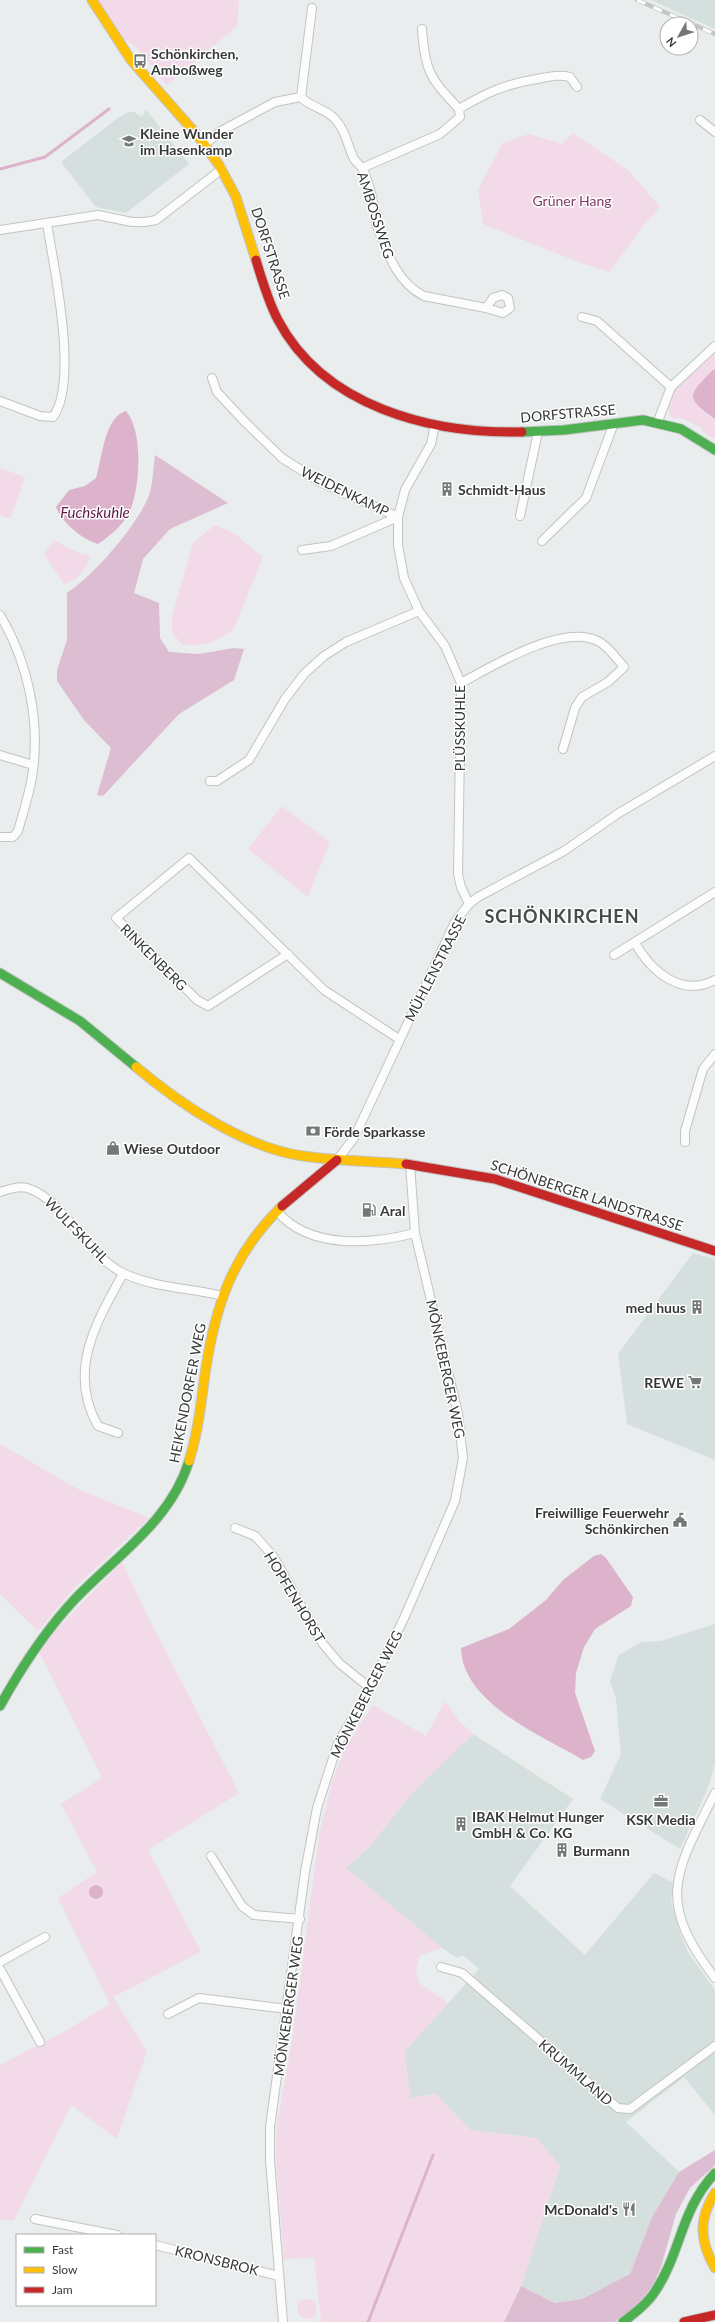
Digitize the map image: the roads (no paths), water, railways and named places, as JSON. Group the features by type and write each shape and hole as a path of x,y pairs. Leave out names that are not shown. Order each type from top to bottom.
{"main road":[{"name":"DORFSTRASSE","path":"92,0 137,67 204,145 222,169 244,213 262,280 278,319 290,338 312,364 341,386 372,406 435,425 465,429 538,432 614,423 658,421 677,425 704,440 715,450"},
{"name":"SCHÖNBERGER LANDSTRASSE","path":"0,973 80,1021 104,1038 161,1088 212,1122 260,1144 302,1156 337,1160 410,1164 495,1179 715,1251"},
{"name":"HEIKENDORFER WEG","path":"0,1706 20,1668 51,1624 89,1584 159,1518 176,1494 188,1467 208,1354 223,1296 230,1278 246,1249 261,1227 337,1160"},
{"path":"623,2322 640,2309 656,2290 668,2267 690,2205 704,2183 715,2173"},
{"path":"715,2193 705,2211 701,2233 707,2255 715,2268"},
{"path":"684,2322 715,2315"}],"street":[{"path":"204,145 222,131 275,102 301,97 312,8"},
{"path":"362,168 440,134 460,117 459,109 434,82 427,69 422,29"},
{"path":"459,109 488,92 510,84 560,75 570,77 577,86"},
{"name":"AMBOSSWEG","path":"301,97 307,104 322,109 334,118 343,130 354,160 362,168 376,216 376,224 397,272 417,292 424,296 486,308"},
{"path":"700,120 715,132"},
{"path":"0,230 98,215 132,222 156,220 222,169"},
{"path":"0,400 40,416 53,417 58,410 63,390 64,339 60,298 47,224"},
{"path":"582,317 597,321 671,387"},
{"path":"658,421 671,387 715,346"},
{"name":"WEIDENKAMP","path":"212,378 217,392 282,458 320,482 398,516"},
{"path":"542,541 586,498 614,423"},
{"name":"PLÜSSKUHLE","path":"435,425 431,444 405,490 398,516 398,545 404,578 419,611 445,646 461,683 458,874 461,887 469,904"},
{"path":"520,516 538,432"},
{"path":"302,550 331,546 398,516"},
{"path":"210,780 216,781 249,760 285,699 304,674 324,656 346,642 419,611"},
{"path":"0,615 12,637 27,676 33,712 32,779 18,831 13,837 0,837"},
{"path":"461,683 525,648 574,638 589,637 600,642 624,667 608,682 582,697 575,708 564,748"},
{"path":"0,755 33,765"},
{"name":"MÜHLENSTRASSE","path":"337,1160 354,1138 455,922 469,904 478,897 564,851 619,813 715,756"},
{"name":"RINKENBERG","path":"288,954 208,1006 196,1000 116,918 189,858 288,954 324,990 399,1039"},
{"path":"614,955 715,892"},
{"path":"635,943 643,958 666,978 678,984 696,987 715,980"},
{"path":"685,1142 685,1131 704,1069 715,1054"},
{"name":"MÖNKEBERGER WEG","path":"283,2322 270,2160 270,2127 308,1854 317,1808 326,1774 338,1743 370,1688 405,1616 455,1501 463,1458 458,1414 415,1233 410,1164"},
{"name":"WULFSKUHL","path":"0,1192 15,1187 29,1188 42,1194 94,1250 123,1274 155,1284 223,1296"},
{"path":"278,1211 284,1219 296,1228 320,1236 339,1240 372,1241 415,1233"},
{"path":"118,1433 98,1426 89,1410 85,1390 85,1362 98,1320 123,1274"},
{"name":"HOPFENHORST","path":"235,1528 255,1536 273,1556 323,1644 339,1663 370,1688"},
{"path":"715,1793 684,1856 678,1876 676,1903 687,1938 715,1978"},
{"path":"211,1856 247,1912 254,1915 300,1919"},
{"path":"0,1962 45,1937"},
{"name":"KRUMMLAND","path":"441,1968 462,1973 618,2108 630,2109 715,2046"},
{"path":"0,1969 40,2042"},
{"path":"168,2014 199,1998 287,2009"},
{"path":"35,2219 112,2234"},
{"name":"KRONSBROK","path":"156,2245 279,2276"}],"water":[{"path":"713,370 715,370 715,419 698,406 694,401 693,396 694,391"},
{"name":"Fuchskuhle","path":"126,411 132,420 138,446 138,476 136,490 133,503 126,518 107,538 98,544 73,530 63,519 56,507 69,490 85,486 96,478 108,430 113,421"},
{"path":"601,1554 606,1558 633,1597 631,1606 595,1629 584,1647 576,1673 575,1693 595,1751 591,1757 583,1760 527,1729 507,1716 489,1701 475,1685 465,1668 461,1648 509,1629 546,1600 563,1580 594,1556"},
{"path":"96,1885 101,1887 103,1892 101,1897 96,1899 91,1897 89,1892 91,1887"}],"waterway":[{"path":"0,169 45,157 109,109"},
{"path":"368,2322 433,2155"}],"railway":[{"path":"637,0 715,34"}],"place":[{"name":"Schönkirchen, Amboßweg","path":"140,61"},
{"name":"Kleine Wunder im Hasenkamp","path":"129,141"},
{"name":"Schmidt-Haus","path":"447,489"},
{"name":"Förde Sparkasse","path":"313,1131"},
{"name":"Wiese Outdoor","path":"113,1148"},
{"name":"Aral","path":"369,1210"},
{"name":"med huus","path":"697,1307"},
{"name":"REWE","path":"695,1382"},
{"name":"Freiwillige Feuerwehr Schönkirchen","path":"680,1520"},
{"name":"KSK Media","path":"661,1801"},
{"name":"IBAK Helmut Hunger GmbH & Co. KG","path":"461,1824"},
{"name":"Burmann","path":"562,1850"},
{"name":"McDonald's","path":"629,2209"}],"district":[{"name":"SCHÖNKIRCHEN","path":"562,916"}],"park label":[{"name":"Grüner Hang","path":"572,200"}]}
